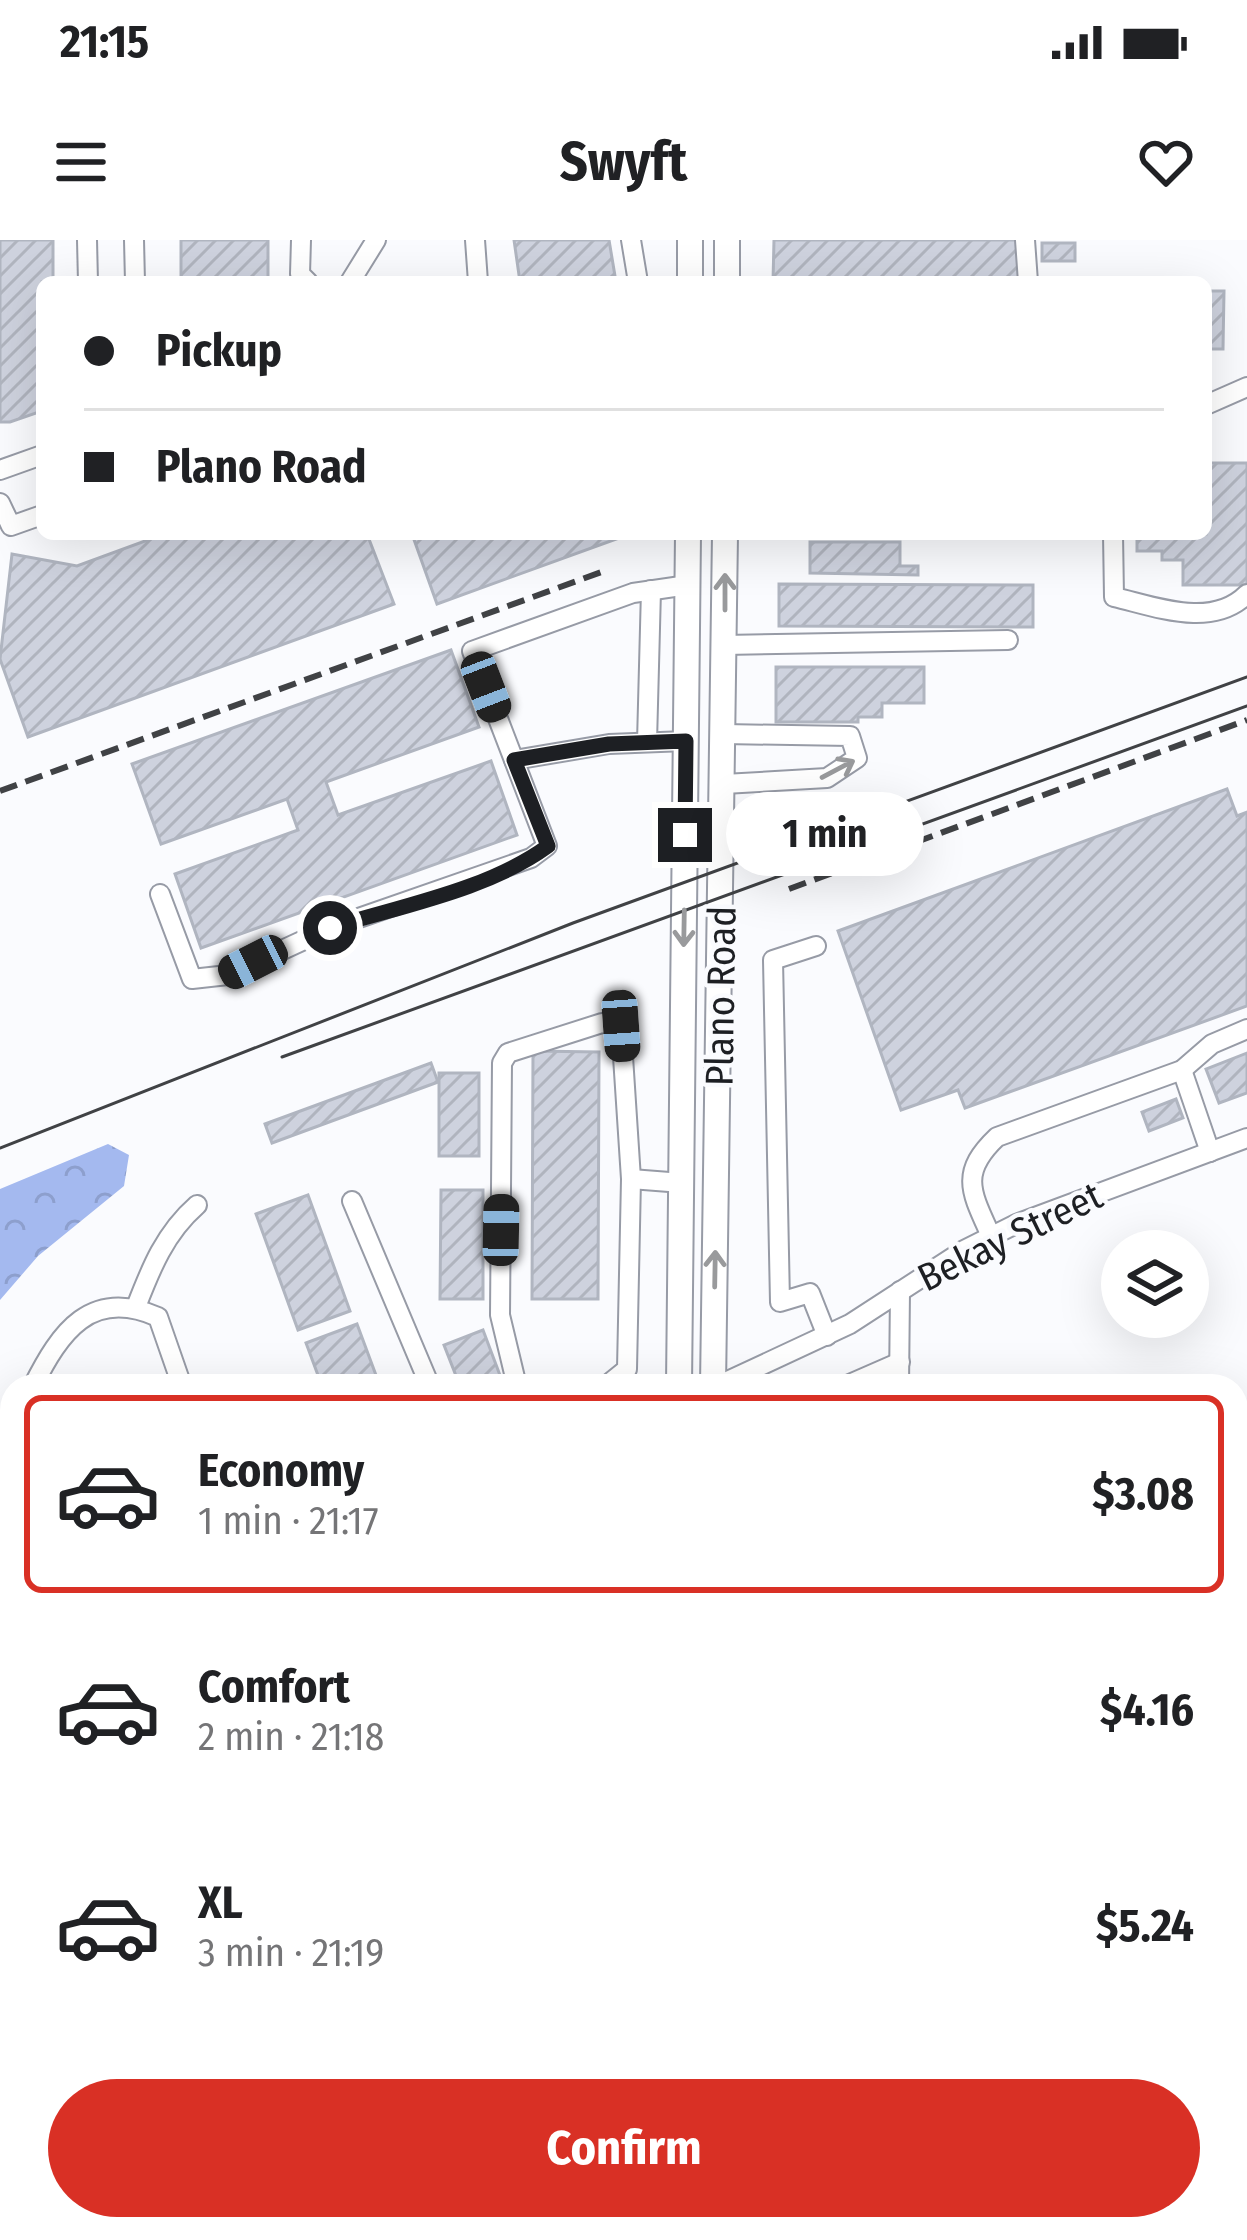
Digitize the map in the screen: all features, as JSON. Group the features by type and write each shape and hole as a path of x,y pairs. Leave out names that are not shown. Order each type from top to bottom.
{"main road":[{"path":"690,240 690,276"},
{"path":"728,240 728,276"},
{"name":"Plano Road","path":"679,1374 688,540"},
{"name":"Plano Road","path":"715,1374 725,540"}],"street":[{"path":"87,240 88,276"},
{"path":"134,240 135,276"},
{"path":"301,240 302,276"},
{"path":"354,276 376,240"},
{"path":"475,240 478,276"},
{"path":"631,240 637,276"},
{"path":"1025,240 1028,276"},
{"path":"1212,402 1247,387"},
{"path":"0,470 36,457"},
{"path":"0,503 6,527 36,517"},
{"path":"1114,540 1114,597 1191,614 1233,608 1247,594"},
{"path":"160,894 192,979 228,975 330,928 531,858 548,846 472,651 651,590 688,585"},
{"path":"647,742 651,590"},
{"path":"724,645 1008,640"},
{"path":"724,734 850,736 857,758 827,778 724,784"},
{"path":"514,760 686,741"},
{"path":"816,946 773,960 780,1302 810,1293 826,1336"},
{"path":"514,1374 500,1315 502,1063 508,1053 602,1023 621,1026 631,1179 627,1369 621,1374"},
{"path":"991,1236 970,1179 974,1159 997,1136 1182,1070 1212,1044 1247,1029"},
{"path":"1182,1070 1210,1152"},
{"name":"Bekay Street","path":"769,1374 991,1236 1247,1138"},
{"path":"631,1179 682,1183"},
{"path":"352,1201 425,1374"},
{"path":"136,1307 160,1250 178,1222 197,1205"},
{"path":"900,1291 900,1374"},
{"path":"39,1374 56,1340 74,1322 105,1310 136,1307 158,1317 178,1374"},
{"path":"872,1374 900,1362"}],"green space":[{"path":"108,1144 129,1155 124,1186 38,1256 0,1300 0,1189"}],"building":[{"path":"0,240 53,240 53,276 36,276 36,413 0,422"},
{"path":"181,240 268,240 268,276 181,276"},
{"path":"514,240 609,240 615,276 519,276"},
{"path":"774,240 1017,240 1022,276 773,276"},
{"path":"1042,243 1075,243 1075,261 1042,261"},
{"path":"1212,291 1224,291 1223,349 1212,349"},
{"path":"1212,463 1247,463 1247,585 1183,585 1183,560 1162,560 1162,551 1137,551 1137,540 1212,540"},
{"path":"148,540 369,540 394,604 28,737 0,659 12,554 77,566"},
{"path":"414,540 613,540 437,604"},
{"path":"810,542 900,542 900,566 918,566 918,575 810,573"},
{"path":"779,584 1033,585 1033,627 779,626"},
{"path":"451,650 479,727 326,782 338,815 491,761 517,835 201,948 175,874 298,830 287,799 161,844 132,764"},
{"path":"776,667 924,667 924,703 882,703 882,717 858,717 858,722 776,722"},
{"path":"1227,789 1237,816 1247,812 1247,1006 965,1108 958,1090 901,1110 838,931"},
{"path":"533,1051 599,1052 598,1299 532,1299"},
{"path":"1247,1053 1247,1093 1219,1103 1206,1069"},
{"path":"431,1063 438,1082 272,1143 265,1124"},
{"path":"439,1073 479,1073 479,1156 439,1156"},
{"path":"1176,1099 1183,1118 1149,1131 1142,1112"},
{"path":"441,1190 483,1190 483,1299 440,1299"},
{"path":"308,1195 350,1311 298,1330 256,1214"},
{"path":"357,1324 376,1374 318,1374 306,1343"},
{"path":"483,1330 500,1374 455,1374 444,1345"}],"tram line":[{"path":"0,1148 573,923 1247,677"},
{"path":"282,1057 1247,706"}],"railway":[{"path":"0,791 607,570"},
{"path":"789,889 1247,720"}],"route":[{"path":"330,928 431,897 531,858 548,846 514,760 609,744 686,741 685,835"}]}
